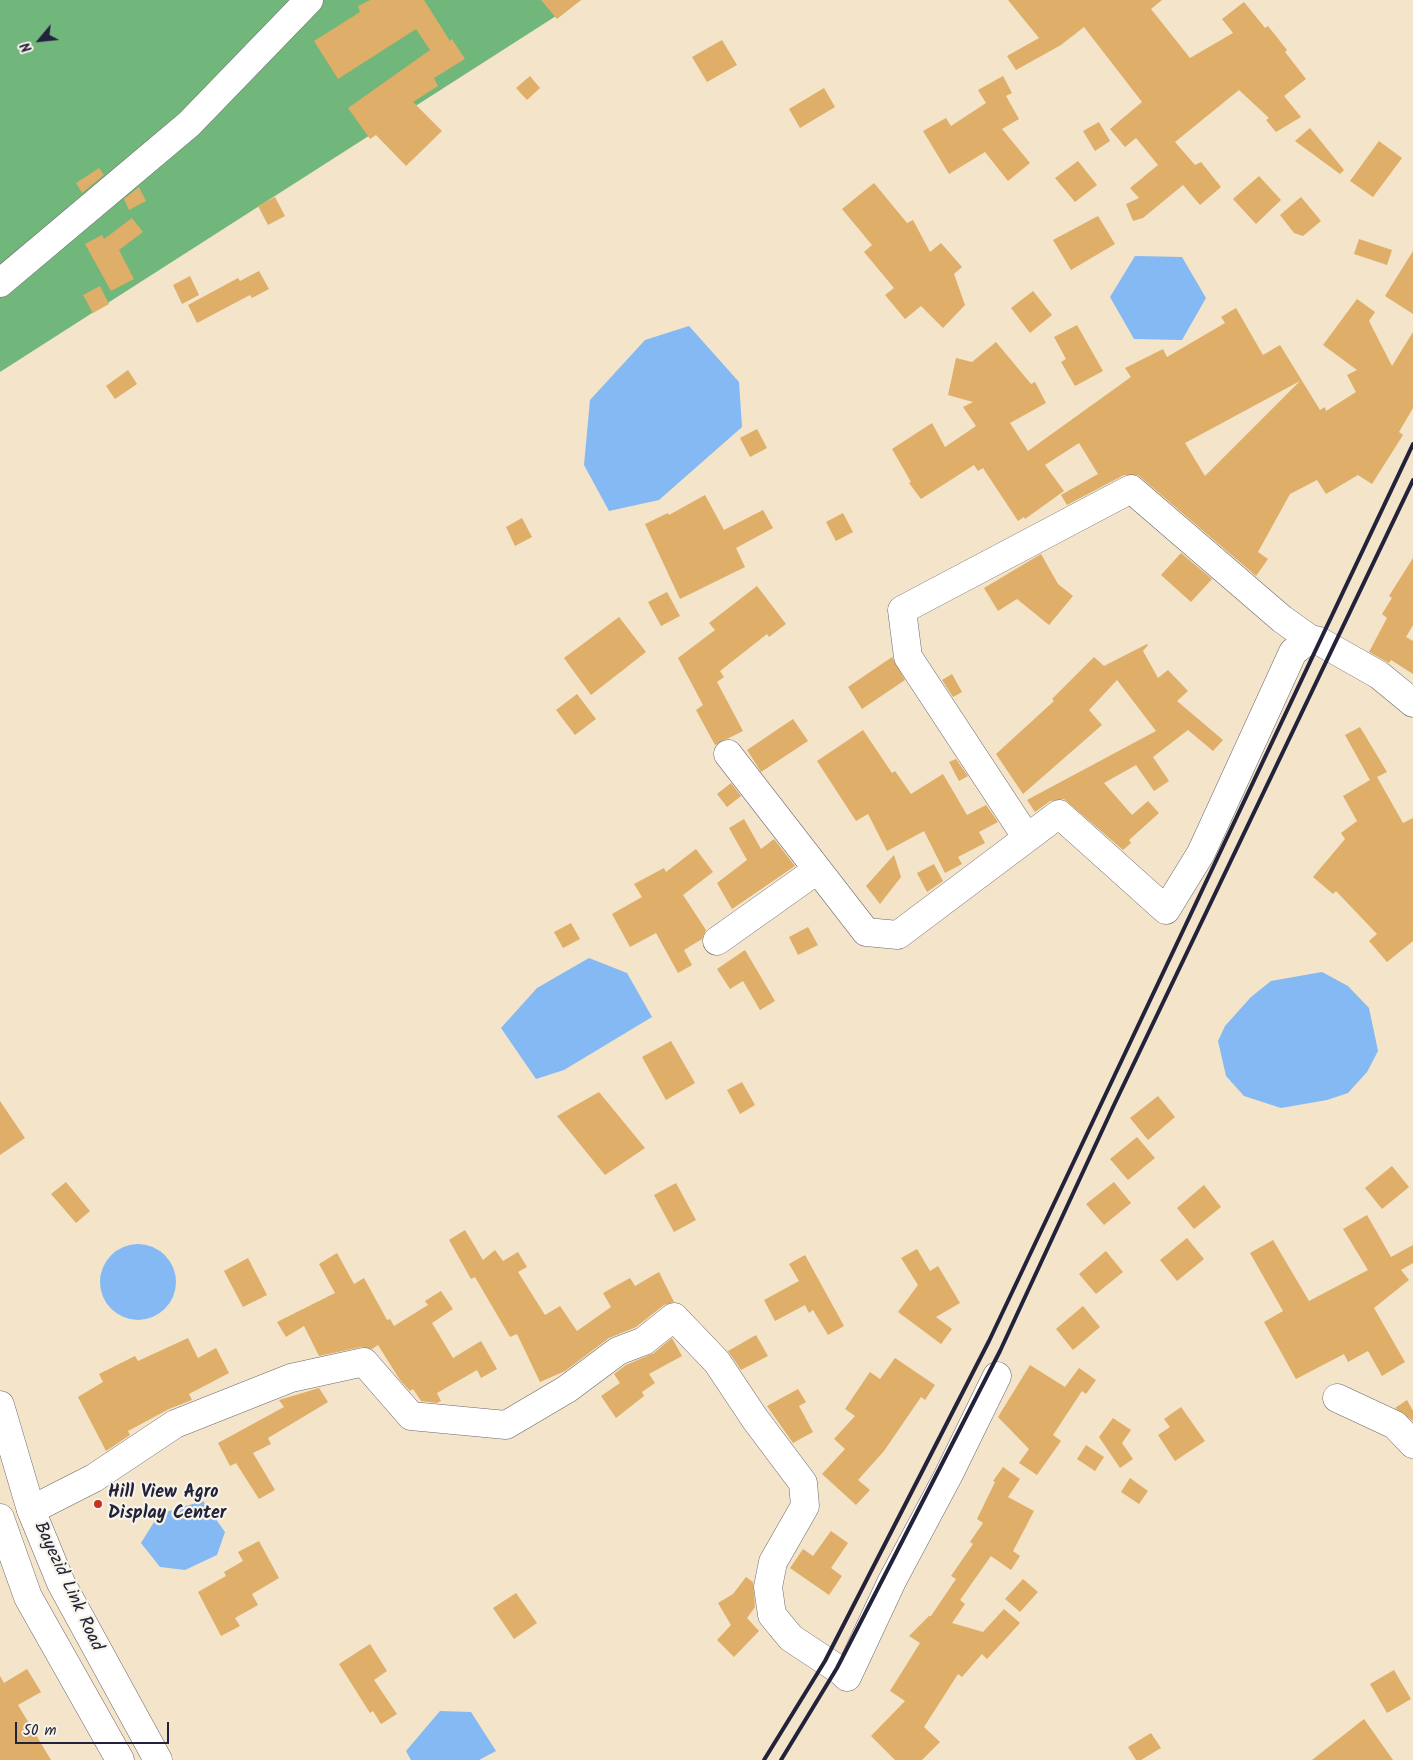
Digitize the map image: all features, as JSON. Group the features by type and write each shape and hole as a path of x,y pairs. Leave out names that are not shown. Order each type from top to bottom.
{"street":[{"path":"0,283 189,124 309,0"},
{"path":"1027,838 908,657 902,610 1074,522 1131,489 1282,619 1310,639 1319,641 1379,675 1413,702"},
{"path":"728,754 866,932 898,935 1059,814 1166,910 1201,854 1293,652 1310,639"},
{"path":"717,940 817,870"},
{"path":"31,1510 94,1478 175,1424 292,1378 364,1362 411,1416 506,1425 567,1390 618,1351 644,1341 674,1317 717,1362 803,1483 805,1506 773,1562 768,1587 772,1615 791,1638 847,1677 892,1581 948,1476 997,1376"},
{"path":"1337,1398 1395,1424 1413,1444"},
{"name":"Bayezid Link Road","path":"0,1405 31,1510 61,1583 158,1760"},
{"name":"Bayezid Link Road","path":"0,1518 28,1597 120,1760"}],"green space":[{"path":"0,0 581,0 0,372"}],"water":[{"path":"1135,256 1182,257 1206,298 1182,340 1134,339 1110,297"},
{"path":"689,326 739,382 742,427 659,500 609,511 584,465 590,400 645,340"},
{"path":"589,958 627,973 652,1017 564,1070 536,1079 501,1028 537,988"},
{"path":"1322,972 1348,986 1369,1008 1378,1051 1367,1072 1348,1093 1327,1100 1281,1108 1244,1096 1226,1076 1218,1041 1225,1026 1251,997 1271,981"},
{"path":"131,1244 145,1244 159,1250 170,1261 176,1275 173,1297 165,1309 145,1320 131,1320 117,1314 106,1303 100,1289 100,1275 106,1261 117,1250"},
{"path":"203,1501 225,1532 217,1555 185,1570 160,1567 141,1543 159,1514"},
{"path":"440,1711 471,1712 496,1751 479,1760 411,1760 406,1751"}],"building":[{"path":"370,0 424,0 450,41 452,39 465,59 434,78 438,86 413,102 442,131 406,166 376,135 370,139 348,108 430,50 416,29 338,79 314,41 360,12 358,6"},
{"path":"541,0 581,0 557,19"},
{"path":"1008,0 1162,0 1151,9 1190,58 1233,33 1222,19 1244,2 1265,28 1268,26 1306,79 1284,96 1301,117 1276,132 1266,120 1269,118 1239,90 1175,142 1195,165 1201,162 1221,187 1200,205 1183,185 1143,218 1133,221 1126,204 1139,198 1130,188 1158,165 1136,138 1125,147 1110,129 1142,102 1084,27 1061,45 1016,70 1007,56 1039,38"},
{"path":"722,40 737,65 707,82 692,57"},
{"path":"530,76 540,88 527,100 516,88"},
{"path":"1003,76 1012,93 1006,96 1019,119 1002,129 1030,163 1008,181 985,152 949,174 923,131 946,118 951,126 986,103 978,90"},
{"path":"824,88 835,107 800,128 789,109"},
{"path":"1099,122 1110,141 1095,151 1083,131"},
{"path":"1310,128 1344,170 1340,174 1295,141"},
{"path":"1379,141 1402,158 1373,197 1350,181"},
{"path":"1078,161 1097,185 1075,202 1055,178"},
{"path":"99,168 104,175 82,193 76,183"},
{"path":"1259,176 1281,200 1256,224 1233,199"},
{"path":"874,183 907,223 913,220 930,252 941,243 962,267 954,274 965,305 943,328 921,306 905,319 885,295 894,288 864,252 872,245 842,209"},
{"path":"139,187 146,201 129,210 124,199"},
{"path":"275,197 285,216 268,225 258,206"},
{"path":"1301,197 1321,221 1303,236 1294,233 1280,215"},
{"path":"1098,216 1115,244 1071,270 1053,240"},
{"path":"132,218 143,232 119,250 134,279 111,291 85,244 102,235 104,239"},
{"path":"1359,239 1392,250 1387,265 1354,254"},
{"path":"1413,251 1413,314 1385,296"},
{"path":"259,271 269,289 252,298 250,295 197,323 188,305 238,278 240,281"},
{"path":"190,276 199,295 182,304 173,285"},
{"path":"100,286 109,304 93,313 83,295"},
{"path":"1033,291 1052,315 1030,333 1011,308"},
{"path":"1357,299 1375,312 1369,321 1392,366 1413,332 1413,408 1399,432 1403,435 1372,484 1358,475 1326,494 1317,480 1290,494 1258,552 1268,559 1256,576 1138,475 1124,475 1067,505 1061,495 1098,474 1079,443 1045,465 1064,491 1025,519 1024,517 1018,521 983,468 978,471 974,465 921,499 909,483 911,482 892,449 932,423 945,447 976,426 963,407 973,402 948,395 956,358 972,362 996,342 1031,384 1035,382 1046,403 1010,423 1028,451 1131,377 1125,368 1163,349 1167,357 1225,323 1221,317 1236,308 1263,355 1280,345 1320,410 1325,407 1326,411 1356,392 1347,375 1357,370 1323,345","holes":["1300,381 1205,476 1185,443"]},
{"path":"1077,325 1103,371 1075,386 1061,362 1066,359 1054,337"},
{"path":"128,370 137,384 115,399 106,386"},
{"path":"757,429 767,448 750,457 740,438"},
{"path":"705,495 724,530 763,510 773,528 736,548 745,567 680,599 645,524 668,513 669,515"},
{"path":"843,513 853,532 836,541 826,522"},
{"path":"522,518 532,537 515,546 506,527"},
{"path":"1181,553 1212,579 1191,602 1161,575"},
{"path":"1041,554 1058,584 1073,596 1049,625 1017,599 998,611 984,588"},
{"path":"1413,558 1413,625 1406,637 1413,641 1413,674 1391,660 1389,663 1369,652 1387,618 1382,614 1392,598 1389,596"},
{"path":"757,586 786,624 769,637 767,634 720,671 724,677 717,682 743,731 715,745 696,710 703,705 678,658 715,630 709,623"},
{"path":"667,592 680,616 661,626 648,602"},
{"path":"619,617 646,652 591,695 564,658"},
{"path":"1147,644 1143,651 1158,678 1168,670 1188,691 1177,701 1223,740 1213,751 1188,730 1153,757 1169,781 1154,791 1136,765 1104,783 1132,815 1148,801 1159,813 1129,840 1131,843 1123,850 1064,799 1050,801 1035,812 1027,800 1156,731 1117,680 1089,710 1102,725 1023,794 996,754 1054,701 1052,699 1094,657 1104,666"},
{"path":"892,657 905,680 862,709 848,687"},
{"path":"952,674 962,692 953,697 942,680"},
{"path":"577,694 596,719 575,735 556,710"},
{"path":"793,719 808,741 761,772 747,750"},
{"path":"1360,727 1387,772 1377,777 1403,823 1413,818 1413,941 1387,962 1369,941 1377,934 1336,891 1333,894 1313,877 1345,839 1341,833 1357,821 1343,796 1370,780 1345,735"},
{"path":"863,730 892,773 895,771 911,794 943,774 967,815 986,805 998,822 979,832 985,843 958,857 962,864 945,873 924,831 887,851 868,814 856,821 817,761"},
{"path":"956,759 968,776 959,781 949,762"},
{"path":"731,783 741,796 727,807 717,794"},
{"path":"744,819 761,849 774,839 795,866 732,909 717,883 747,860 729,828"},
{"path":"696,849 713,872 683,895 706,930 702,939 684,950 692,965 678,973 656,933 630,947 612,914 642,897 634,884 664,868 666,872"},
{"path":"894,855 901,877 880,904 866,886"},
{"path":"934,864 943,881 927,892 917,873"},
{"path":"571,923 580,939 563,948 554,932"},
{"path":"808,927 818,945 798,955 789,937"},
{"path":"745,950 775,1001 760,1010 743,981 730,989 717,969"},
{"path":"671,1041 695,1083 666,1100 642,1057"},
{"path":"742,1082 755,1105 740,1114 727,1090"},
{"path":"599,1092 645,1148 605,1175 557,1116"},
{"path":"1158,1096 1175,1117 1148,1140 1130,1118"},
{"path":"0,1101 25,1138 0,1155"},
{"path":"1137,1137 1155,1158 1128,1180 1110,1159"},
{"path":"1392,1166 1409,1187 1382,1209 1365,1188"},
{"path":"66,1182 90,1211 76,1223 51,1194"},
{"path":"1114,1182 1131,1203 1104,1225 1086,1204"},
{"path":"676,1183 696,1220 674,1232 654,1195"},
{"path":"1204,1185 1221,1207 1194,1229 1177,1208"},
{"path":"1367,1215 1391,1257 1413,1245 1413,1263 1401,1270 1409,1280 1374,1308 1405,1362 1382,1376 1368,1351 1348,1362 1344,1354 1296,1379 1264,1322 1283,1311 1250,1253 1273,1240 1309,1301 1368,1270 1343,1229"},
{"path":"465,1230 483,1260 495,1250 503,1261 518,1252 527,1267 518,1272 545,1315 560,1306 577,1331 611,1307 603,1293 630,1278 635,1286 659,1272 674,1302 664,1305 636,1327 609,1338 565,1371 540,1382 517,1334 510,1337 475,1277 471,1279 449,1240"},
{"path":"1187,1238 1204,1259 1177,1281 1160,1260"},
{"path":"917,1249 930,1271 938,1266 960,1303 936,1317 952,1329 941,1344 898,1312 918,1285 901,1258"},
{"path":"1106,1251 1123,1272 1096,1294 1079,1274"},
{"path":"337,1253 354,1284 364,1278 387,1320 390,1319 394,1326 428,1305 425,1301 441,1291 453,1309 432,1323 453,1358 481,1341 497,1369 481,1378 477,1370 437,1393 441,1401 437,1403 421,1401 413,1389 410,1391 400,1380 378,1345 372,1349 361,1347 319,1356 304,1326 286,1337 277,1322 335,1293 319,1264"},
{"path":"805,1255 844,1326 828,1335 813,1310 809,1313 805,1305 775,1321 764,1300 799,1281 789,1264"},
{"path":"248,1258 267,1295 243,1307 224,1271"},
{"path":"1083,1306 1100,1327 1073,1350 1056,1329"},
{"path":"756,1335 768,1356 741,1370 728,1351"},
{"path":"188,1338 198,1358 216,1348 229,1373 189,1394 192,1400 169,1409 128,1431 130,1435 106,1451 78,1397 103,1382 99,1374 135,1356 138,1361"},
{"path":"672,1338 682,1356 649,1374 655,1383 642,1392 644,1396 616,1418 601,1396 620,1383 614,1374 626,1365 654,1353"},
{"path":"895,1358 935,1385 925,1400 921,1397 884,1451 858,1480 870,1490 856,1505 822,1474 845,1449 834,1439 855,1416 845,1409 870,1372 880,1379"},
{"path":"1030,1365 1065,1387 1079,1368 1096,1380 1086,1394 1082,1391 1053,1435 1061,1441 1037,1475 1019,1463 1029,1449 998,1417"},
{"path":"319,1388 328,1402 268,1438 271,1444 253,1453 275,1490 259,1499 236,1463 230,1466 218,1443 284,1407 279,1400"},
{"path":"798,1389 806,1402 799,1406 813,1432 793,1443 767,1406"},
{"path":"1407,1400 1413,1411 1413,1421 1395,1408"},
{"path":"1181,1407 1205,1441 1175,1461 1158,1435 1170,1427 1164,1419"},
{"path":"1113,1418 1131,1430 1122,1443 1133,1459 1120,1468 1099,1437"},
{"path":"1086,1445 1104,1457 1095,1471 1077,1459"},
{"path":"1003,1467 1020,1479 1008,1497 1034,1511 1013,1551 1020,1556 1011,1570 991,1556 960,1600 965,1604 952,1623 983,1632 1004,1609 1020,1623 987,1659 982,1654 962,1677 958,1674 924,1727 940,1742 922,1760 895,1760 871,1736 905,1701 890,1691 920,1643 909,1636 931,1616 956,1579 951,1576 973,1544 970,1542 983,1523 977,1519 995,1482 993,1481"},
{"path":"1130,1478 1148,1491 1139,1504 1121,1492"},
{"path":"831,1531 848,1543 831,1568 842,1576 829,1595 790,1568 803,1549 813,1556"},
{"path":"259,1541 279,1578 252,1594 258,1605 235,1618 240,1626 221,1636 198,1592 226,1576 224,1572 243,1561 238,1552"},
{"path":"746,1577 753,1582 755,1607 747,1618 759,1631 734,1657 717,1640 731,1625 718,1603 733,1594"},
{"path":"1023,1579 1038,1592 1020,1612 1005,1599"},
{"path":"516,1593 537,1623 514,1639 493,1608"},
{"path":"370,1644 387,1671 374,1680 397,1714 381,1724 373,1711 370,1713 339,1664"},
{"path":"27,1669 41,1692 18,1705 51,1760 0,1760 0,1676 4,1683"},
{"path":"1394,1670 1411,1699 1387,1713 1370,1684"},
{"path":"1364,1719 1393,1760 1312,1760"},
{"path":"1151,1733 1161,1748 1141,1760 1136,1760 1128,1747"}],"railway":[{"path":"764,1760 825,1661 989,1341 1413,444"},
{"path":"781,1760 837,1668 1000,1351 1114,1105 1413,480"}],"place":[{"name":"Hill View Agro Display Center","path":"98,1504"}]}
